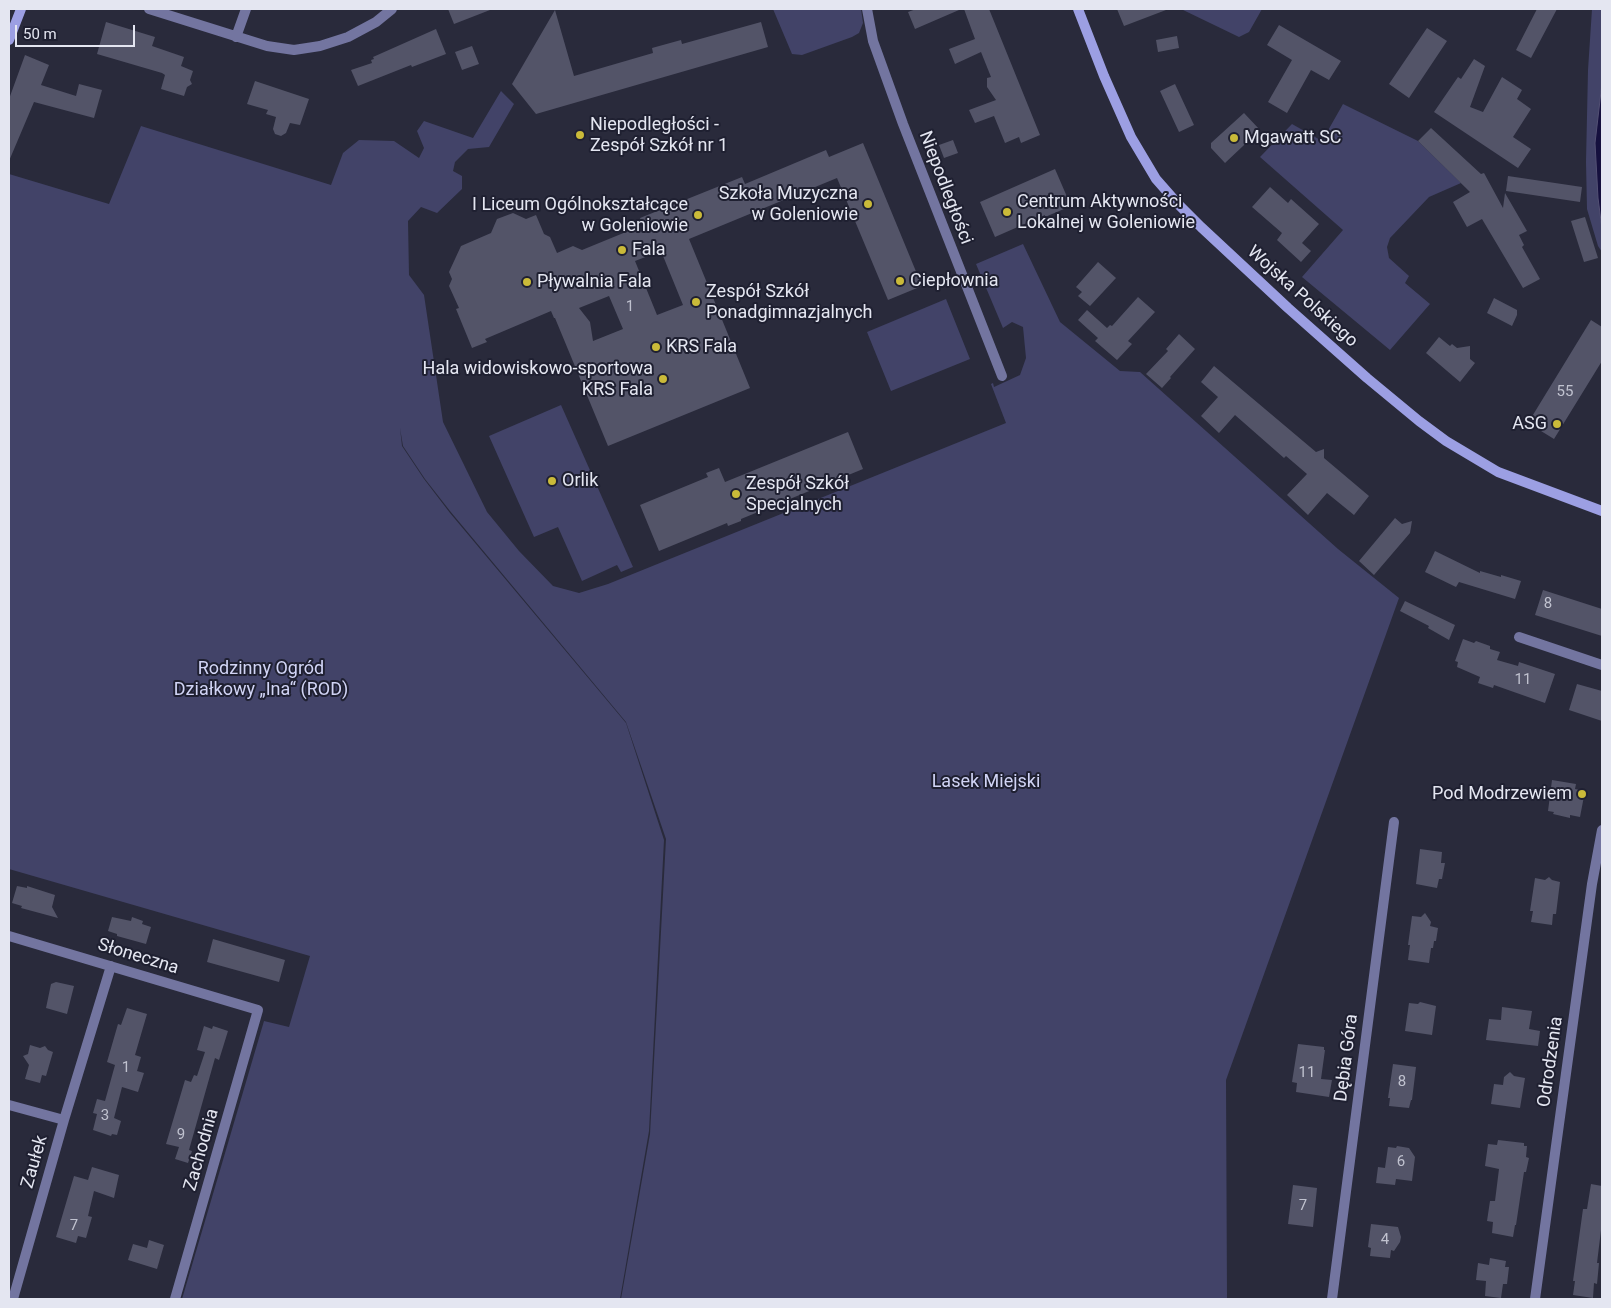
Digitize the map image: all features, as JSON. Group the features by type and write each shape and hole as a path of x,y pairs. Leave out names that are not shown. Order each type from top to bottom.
{"street":[{"path":"9,40 21,9"},
{"path":"149,9 267,46 294,50 320,46 348,37 376,22 392,9"},
{"path":"236,37 246,9"},
{"name":"Niepodległości","path":"867,9 873,41 899,115 1002,376"},
{"name":"Wojska Polskiego","path":"1078,9 1124,123 1139,152 1156,179 1201,227 1367,378 1446,441 1498,472 1602,511"},
{"path":"1519,637 1602,665"},
{"name":"Dębia Góra","path":"1332,1299 1394,822"},
{"name":"Odrodzenia","path":"1535,1299 1597,884 1602,830"},
{"name":"Słoneczna","path":"9,936 258,1010"},
{"name":"Zaułek","path":"13,1299 64,1120 111,966"},
{"name":"Zachodnia","path":"175,1299 258,1010"},
{"name":"Zaułek","path":"9,1105 64,1120"}],"green space":[{"path":"773,9 861,9 863,23 859,33 852,37 802,55 792,54"},
{"path":"1181,9 1262,9 1249,32 1239,37"},
{"path":"1592,9 1602,9 1602,252 1598,246 1587,209 1588,70"},
{"path":"501,91 514,104 489,147 468,149 455,162 453,171 462,176 462,189 437,213 421,207 408,221 409,275 424,295 443,422 487,512 519,551 553,586 579,593 608,584 1006,423 991,384 993,383 994,387 1020,375 1026,358 1023,327 1012,322 1003,328 976,264 1023,244 1060,322 1120,371 1140,372 1338,549 1399,598 1226,1080 1227,1299 621,1299 650,1134 666,839 626,722 425,479 403,446 400,428 402,446 424,479 450,513 626,723 664,840 649,1131 620,1299 182,1299 264,1021 289,1027 310,956 9,869 9,174 109,204 141,126 331,185 343,153 359,140 394,141 419,158 424,148 417,131 424,121 473,138"},
{"path":"1343,104 1418,141 1461,183 1429,197 1390,238 1387,247 1389,258 1409,276 1405,283 1430,304 1390,350 1302,277 1343,230 1260,157 1292,124 1322,141"},
{"path":"946,299 970,359 891,391 867,332"},
{"name":"Orlik","path":"561,405 633,567 621,572 617,565 582,581 558,527 534,537 489,436"}],"shaded area":[{"path":"1602,83 1602,229 1595,143"}],"building":[{"path":"448,9 490,9 490,10 454,24"},
{"path":"916,9 959,10 915,29 908,12"},
{"path":"964,9 989,9 1040,135 1021,143 1019,137 1005,143 994,116 975,123 969,110 996,100 987,87 987,78 991,77 981,52 955,64 949,49 975,39"},
{"path":"1117,9 1166,9 1166,10 1124,26"},
{"path":"1537,9 1557,9 1531,58 1516,50"},
{"path":"555,10 574,76 653,53 652,48 681,40 682,44 761,22 768,47 536,114 512,84"},
{"path":"106,22 155,37 152,46 184,57 181,66 193,71 190,80 192,84 187,87 184,96 161,89 165,75 162,73 97,54"},
{"path":"1279,25 1341,61 1329,80 1311,70 1287,113 1268,102 1292,60 1267,45"},
{"path":"1427,28 1447,41 1409,98 1389,84"},
{"path":"436,29 446,54 412,67 411,65 358,86 351,70 372,63 373,57"},
{"path":"1177,36 1179,48 1158,52 1156,40"},
{"path":"472,46 479,64 462,70 455,52"},
{"path":"25,55 49,65 41,85 76,96 79,84 102,90 94,118 34,102 9,161 9,99"},
{"path":"1474,59 1485,66 1470,107 1483,112 1502,77 1522,90 1517,99 1531,109 1513,137 1531,149 1518,168 1434,112 1458,77 1461,79"},
{"path":"255,81 309,99 300,125 290,123 286,133 281,136 275,134 273,129 276,117 266,114 268,110 247,104"},
{"path":"1175,84 1194,125 1179,132 1160,91"},
{"name":"Mgawatt SC","path":"1244,113 1260,130 1225,163 1211,148 1211,143"},
{"path":"1431,128 1481,174 1484,173 1503,208 1505,193 1527,231 1519,235 1524,245 1522,247 1540,279 1523,288 1482,219 1467,227 1453,202 1470,192 1418,141"},
{"path":"953,140 958,153 944,158 939,145"},
{"path":"863,143 922,286 888,300 837,178 689,239 750,388 608,446 551,311 485,339 487,342 472,348 456,309 459,308 449,286 452,279 449,272 461,246 491,233 497,219 513,213 526,219 536,215 544,234 550,237 557,253 573,246 582,250 643,225 640,218 742,177 745,184 826,150 829,157","holes":["661,251 683,305 657,315 635,261","609,296 623,329 593,341 590,322 579,308"]},
{"path":"1055,169 1071,206 995,237 980,202"},
{"path":"1508,176 1582,187 1580,202 1506,191"},
{"path":"1270,187 1288,203 1291,199 1319,224 1302,243 1311,251 1301,262 1277,240 1282,233 1252,207"},
{"path":"1585,217 1598,258 1584,262 1571,221"},
{"path":"1098,262 1116,278 1090,306 1078,296 1082,292 1076,287"},
{"path":"1138,297 1155,312 1128,341 1132,344 1117,360 1095,341 1098,338 1078,320 1087,310 1107,328 1110,325 1112,326"},
{"path":"1494,298 1517,310 1512,326 1487,313"},
{"path":"1591,320 1602,327 1602,361 1554,439 1528,423"},
{"path":"1179,334 1195,349 1162,388 1146,374 1168,351 1166,349"},
{"path":"1439,337 1450,346 1452,344 1457,348 1470,346 1470,359 1475,363 1460,382 1426,353"},
{"path":"1214,366 1316,452 1324,449 1324,458 1369,496 1354,515 1327,493 1308,515 1287,495 1307,474 1286,456 1284,458 1235,415 1219,433 1201,416 1218,397 1201,382"},
{"name":"Zespół Szkół Specjalnych","path":"848,432 863,469 741,519 741,521 728,526 727,523 659,551 640,505 708,477 706,473 719,468 725,482"},
{"path":"1395,518 1402,524 1412,521 1410,533 1374,575 1359,561"},
{"path":"1435,551 1480,573 1480,571 1501,577 1501,575 1521,581 1515,599 1459,582 1456,587 1425,572"},
{"path":"1543,590 1602,609 1602,636 1535,615"},
{"path":"1405,601 1455,625 1449,640 1428,628 1429,626 1400,611"},
{"path":"1463,639 1474,643 1476,641 1500,652 1497,660 1518,666 1519,662 1555,674 1545,703 1494,685 1493,688 1478,683 1480,677 1457,667 1458,662 1455,661"},
{"path":"1577,684 1602,691 1602,721 1569,710"},
{"path":"1552,780 1576,784 1575,789 1585,791 1580,817 1570,815 1570,818 1548,811"},
{"path":"1420,849 1442,852 1441,863 1445,863 1442,879 1439,879 1437,888 1416,884"},
{"path":"1549,877 1560,882 1556,914 1553,914 1552,925 1531,922 1533,911 1530,911 1535,878 1545,880"},
{"path":"17,886 27,888 27,886 55,895 52,907 58,918 21,908 22,906 12,903"},
{"path":"1425,913 1431,922 1430,926 1438,928 1436,941 1434,941 1433,948 1431,948 1429,963 1408,960 1412,916 1421,917"},
{"path":"112,917 131,921 132,917 143,921 142,924 151,927 146,944 117,936 117,934 108,931"},
{"path":"213,939 285,960 279,982 207,962"},
{"path":"56,982 74,986 67,1014 46,1008 51,984"},
{"path":"1420,1002 1436,1006 1432,1035 1405,1031 1409,1003 1418,1004"},
{"path":"1502,1007 1532,1011 1529,1029 1540,1031 1538,1046 1486,1040 1489,1019 1501,1020"},
{"path":"127,1008 147,1014 135,1055 141,1057 137,1071 144,1073 138,1092 122,1087 114,1118 121,1121 117,1135 112,1134 111,1136 93,1130 97,1114 93,1113 97,1099 105,1101 115,1065 107,1062 118,1024 121,1025"},
{"path":"204,1026 212,1029 213,1026 228,1031 219,1060 215,1058 189,1150 192,1151 188,1163 175,1159 179,1147 166,1144 185,1080 191,1082 194,1075 197,1076 205,1052 197,1050"},
{"path":"1298,1044 1324,1047 1321,1079 1332,1080 1329,1097 1296,1092 1297,1083 1292,1082"},
{"path":"30,1045 40,1048 45,1046 53,1052 46,1076 42,1075 40,1083 25,1079 29,1065 23,1056 28,1054"},
{"path":"1393,1064 1416,1067 1412,1100 1409,1108 1389,1106 1390,1098 1388,1098"},
{"path":"1510,1072 1514,1076 1525,1078 1520,1108 1491,1104 1494,1084 1503,1085 1504,1077"},
{"path":"1498,1140 1524,1143 1524,1146 1527,1146 1526,1157 1529,1158 1526,1172 1524,1172 1513,1237 1492,1233 1493,1222 1487,1221 1490,1201 1495,1201 1499,1169 1485,1166 1488,1144 1497,1145"},
{"path":"1397,1146 1409,1148 1415,1157 1412,1181 1396,1179 1395,1185 1376,1183 1378,1167 1385,1168 1388,1147 1396,1148"},
{"path":"92,1167 119,1175 114,1198 94,1191 88,1216 92,1217 86,1238 78,1236 76,1243 56,1237 74,1176 88,1180"},
{"path":"1591,1184 1602,1186 1602,1222 1597,1263 1599,1263 1597,1284 1594,1283 1593,1298 1573,1295 1575,1281 1573,1281 1583,1209 1587,1209"},
{"path":"1293,1185 1317,1188 1313,1227 1288,1224"},
{"path":"1371,1224 1398,1227 1401,1237 1400,1242 1394,1251 1391,1250 1390,1258 1370,1256 1371,1248 1368,1247"},
{"path":"149,1240 164,1245 157,1269 128,1260 133,1244 147,1248"},
{"path":"1490,1258 1506,1261 1505,1267 1509,1267 1507,1284 1503,1284 1501,1298 1485,1296 1486,1281 1476,1280 1478,1263 1489,1265"}],"place":[{"name":"Niepodległości - Zespół Szkół nr 1","path":"580,135"},
{"name":"Mgawatt SC","path":"1234,138"},
{"name":"Szkoła Muzyczna w Goleniowie","path":"868,204"},
{"name":"Centrum Aktywności Lokalnej w Goleniowie","path":"1007,212"},
{"name":"I Liceum Ogólnokształcące w Goleniowie","path":"698,215"},
{"name":"Fala","path":"622,250"},
{"name":"Ciepłownia","path":"900,281"},
{"name":"Pływalnia Fala","path":"527,282"},
{"name":"Zespół Szkół Ponadgimnazjalnych","path":"696,302"},
{"name":"KRS Fala","path":"656,347"},
{"name":"Hala widowiskowo-sportowa KRS Fala","path":"663,379"},
{"name":"ASG","path":"1557,424"},
{"name":"Orlik","path":"552,481"},
{"name":"Zespół Szkół Specjalnych","path":"736,494"},
{"name":"Pod Modrzewiem","path":"1582,794"}],"park label":[{"name":"Rodzinny Ogród Działkowy „Ina“ (ROD)","path":"261,680"},
{"name":"Lasek Miejski","path":"986,782"}]}
